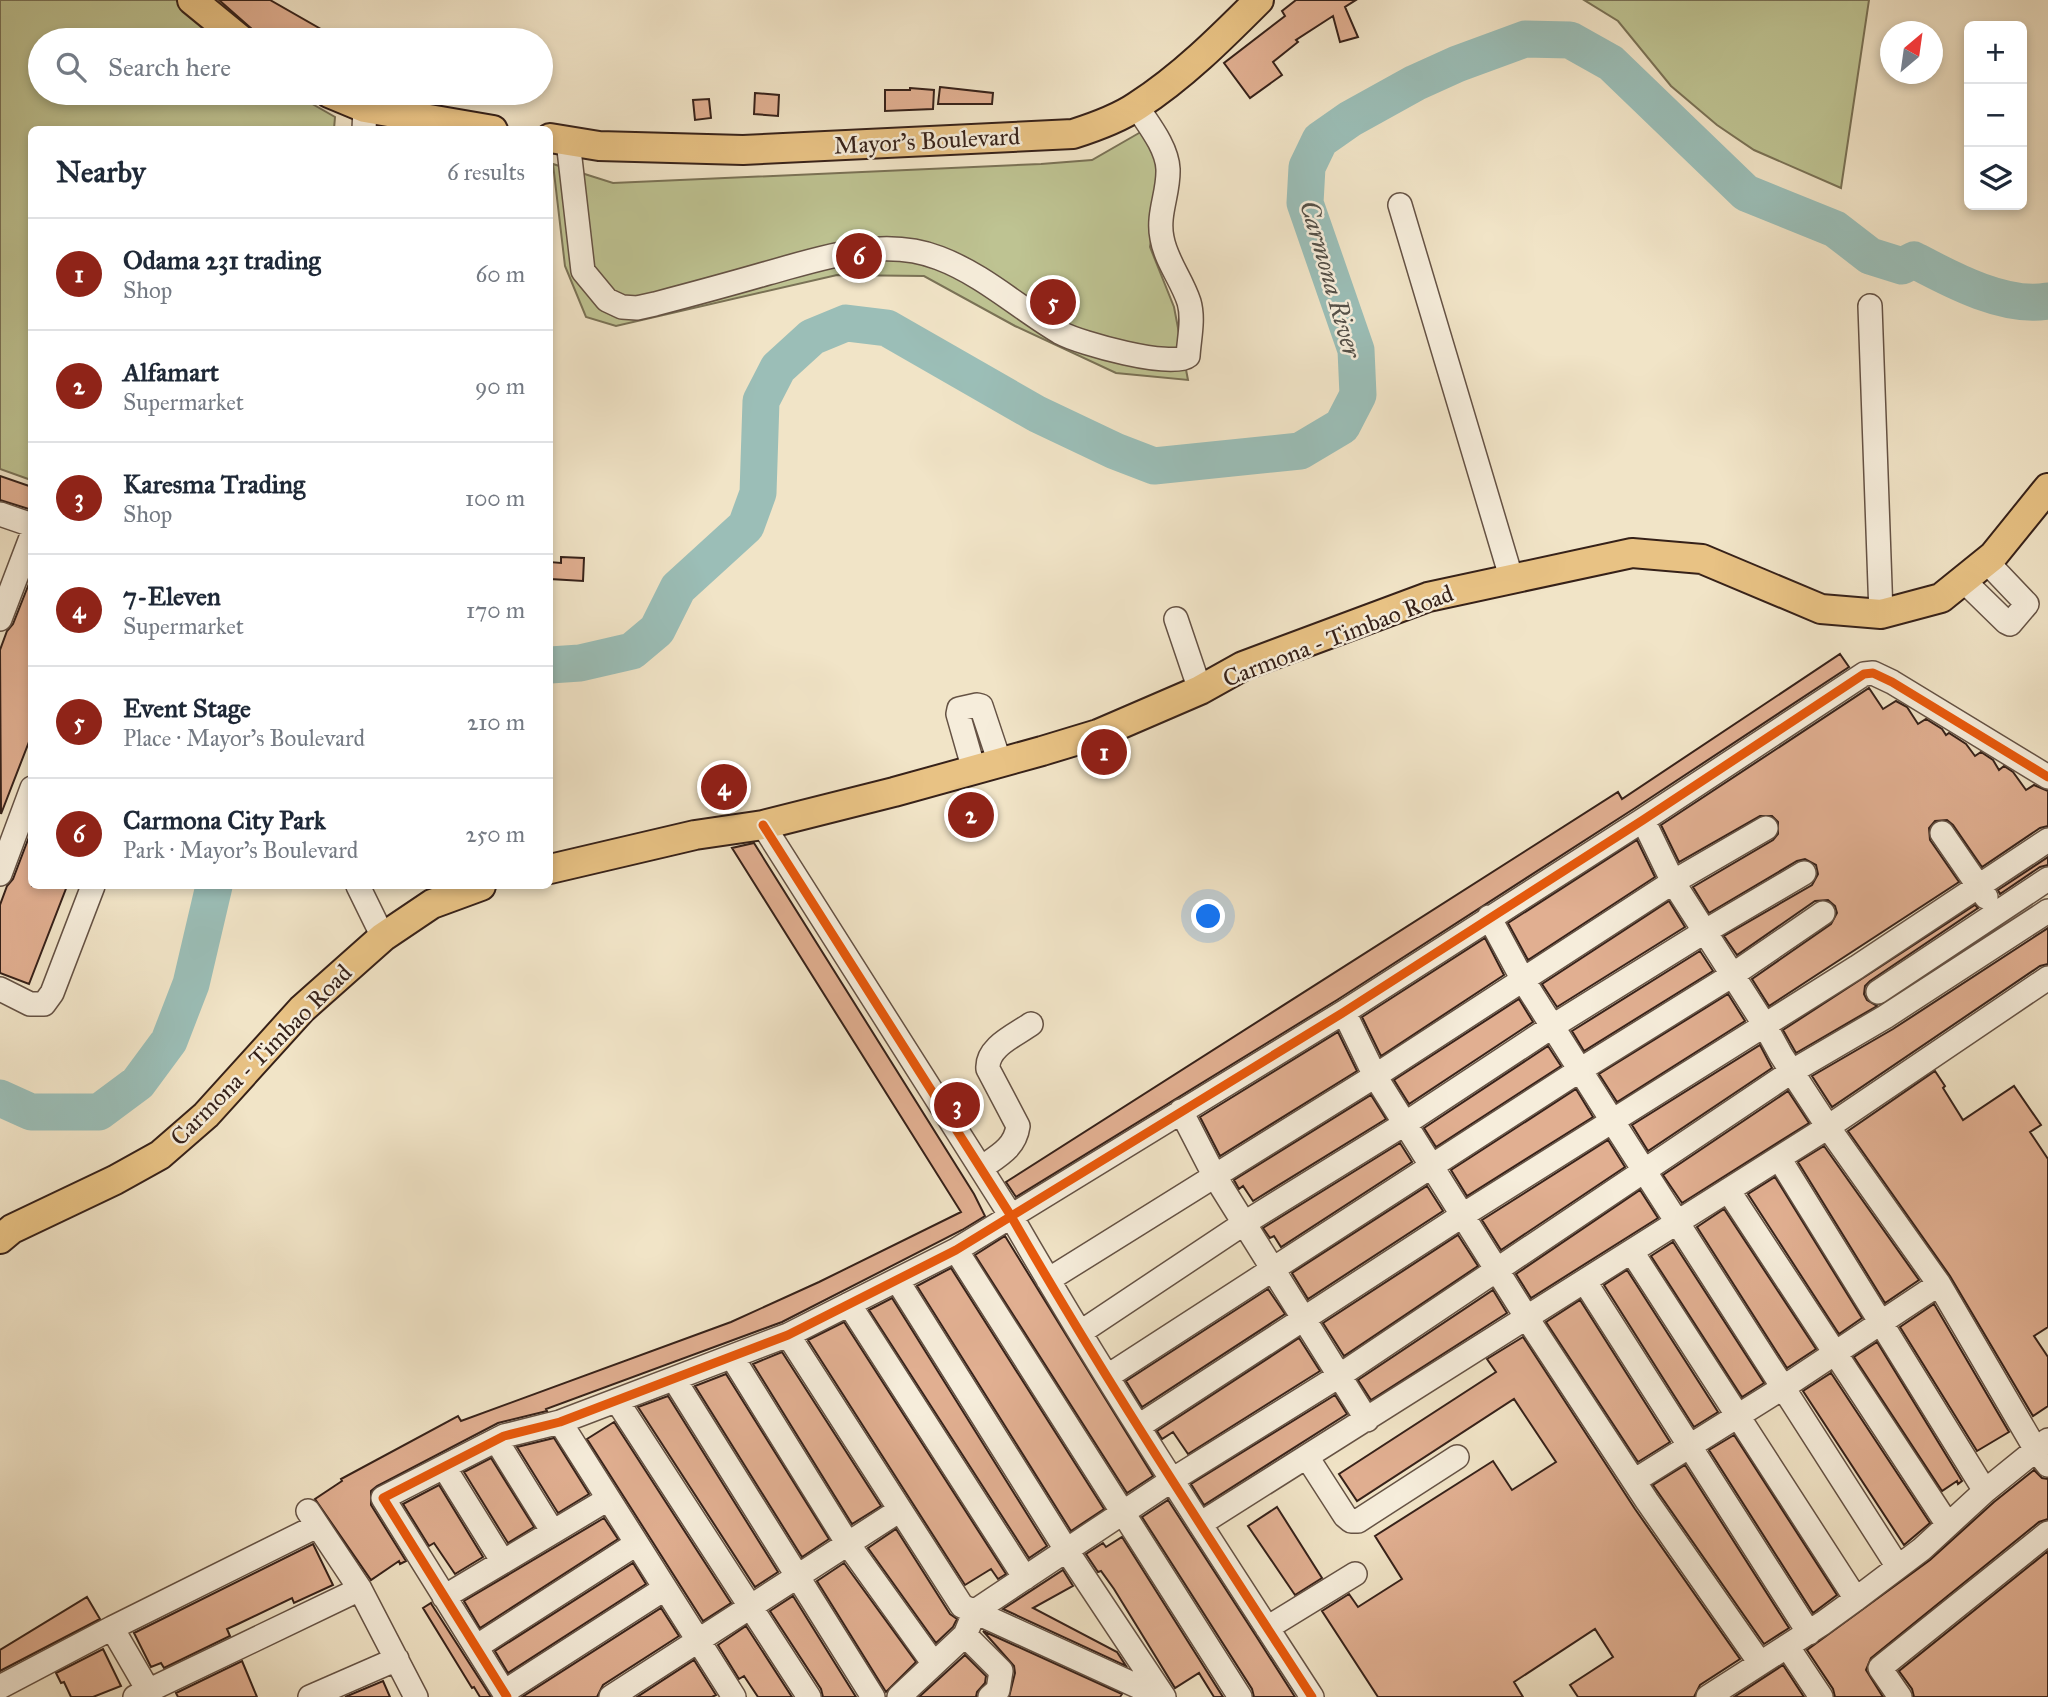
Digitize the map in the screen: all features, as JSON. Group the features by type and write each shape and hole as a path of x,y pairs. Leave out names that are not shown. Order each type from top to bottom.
{"main road":[{"path":"192,0 226,28"},
{"name":"Mayor's Boulevard","path":"559,139 599,146 743,150 1073,134 1136,107 1216,44 1259,0"},
{"path":"346,105 365,119 446,126"},
{"name":"Carmona - Timbao Road","path":"553,868 695,835 763,825 1098,734 1200,691 1243,666 1428,597 1632,553 1702,559 1821,609 1881,614 1941,598 1993,556 2048,488"},
{"name":"Carmona - Timbao Road","path":"4,1228 115,1180 160,1155 206,1115 302,1009 383,937 432,904 473,889"}],"street":[{"path":"559,139 583,271 607,300 622,307 637,308 655,304 854,250 913,250 940,258 998,289 1060,332 1078,341 1152,358 1181,360 1188,356 1191,310 1163,247 1160,232 1160,214 1168,167 1152,131 1136,107"},
{"path":"1400,205 1511,577"},
{"path":"1870,306 1881,614"},
{"path":"0,514 28,524"},
{"path":"0,619 28,546"},
{"path":"1963,580 2010,624 2027,604 1986,561"},
{"path":"1177,619 1200,691"},
{"path":"664,1589 506,1695 383,1498 504,1436 559,1422 788,1335 956,1250 1344,1012 1864,674 1873,673 2048,777"},
{"path":"0,874 28,799"},
{"path":"1643,820 1673,882 1764,1024 1791,1072 1939,1284 2044,1452 1985,1492 1898,1567 1856,1599 1708,1697"},
{"path":"763,825 981,1168 1200,1524 1312,1697"},
{"path":"1048,1280 1375,1076 1673,882 1766,828"},
{"path":"1942,833 1996,912"},
{"path":"1139,1426 1463,1215 1857,967 2048,840"},
{"path":"1081,1332 1243,1223 1406,1124 1553,1026 1804,873"},
{"path":"1878,992 2048,879"},
{"path":"0,989 30,1004 44,1004 52,993 92,889"},
{"path":"359,889 383,937"},
{"path":"900,1697 965,1634 975,1611 1172,1479 1339,1376 1791,1072 1885,1017 2048,911"},
{"path":"1108,1376 1580,1070 1731,976 1824,913"},
{"path":"1489,917 1523,980 1898,1567"},
{"path":"1200,1524 1828,1127 2048,978"},
{"path":"1344,1012 1375,1076 1496,1270 1634,1481 1760,1662"},
{"path":"981,1168 1009,1148 1018,1126 988,1069 990,1053 1031,1024"},
{"path":"1181,1111 1214,1175 1367,1420"},
{"path":"1779,1158 1985,1492"},
{"path":"1728,1190 1948,1525"},
{"path":"956,1250 1125,1512 1240,1697"},
{"path":"1632,1252 1856,1599"},
{"path":"897,1280 1067,1551 1163,1697"},
{"path":"1585,1282 1808,1633"},
{"path":"1634,1481 1784,1387 1939,1284"},
{"path":"849,1304 1025,1578"},
{"path":"788,1335 961,1606 1163,1697"},
{"path":"732,1357 848,1544 934,1664"},
{"path":"674,1379 873,1697"},
{"path":"617,1401 809,1697"},
{"path":"559,1422 734,1697"},
{"path":"496,1440 553,1532"},
{"path":"1307,1457 1345,1516 1351,1521 1358,1521 1457,1457"},
{"path":"444,1466 503,1562"},
{"path":"444,1597 608,1499"},
{"path":"611,1697 900,1510"},
{"path":"0,1687 313,1518 360,1589 416,1697"},
{"path":"1900,1697 1880,1668 2048,1533"},
{"path":"476,1647 636,1544"},
{"path":"1267,1628 1355,1574"},
{"path":"112,1628 145,1695 360,1589"},
{"path":"965,1634 1001,1671 1000,1695"},
{"path":"1787,1646 1821,1697"},
{"path":"310,1697 397,1658"}],"green space":[{"path":"0,0 176,0 207,28 28,28 28,105 314,105 335,117 334,126 28,126 28,479 0,469"},
{"path":"1584,0 1869,0 1841,188 1754,150 1717,125 1671,86 1618,21"},
{"path":"1146,129 1163,160 1150,247 1174,307 1188,380 1116,373 1015,326 924,276 837,275 616,326 586,317 565,266 553,164 613,183 1041,164 1092,160"}],"building":[{"path":"219,0 270,0 319,28 251,28"},
{"path":"1296,0 1356,0 1345,7 1358,37 1340,42 1333,16 1296,40 1298,42 1273,62 1282,75 1250,98 1224,63 1285,16 1282,11"},
{"path":"940,87 993,93 992,104 938,104"},
{"path":"885,90 934,90 933,109 885,111"},
{"path":"755,93 779,95 778,116 754,114"},
{"path":"709,99 711,118 695,120 693,100"},
{"path":"1041,282 1077,304 1067,320 1032,297"},
{"path":"0,476 28,486 28,509 0,500"},
{"path":"561,557 584,558 583,581 553,579 553,562 561,563"},
{"path":"28,586 28,744 1,814 0,650 7,631 13,624"},
{"path":"1840,654 1849,667 1337,1000 1016,1197 1006,1182 1618,792 1622,799"},
{"path":"1869,688 1883,709 1896,701 1907,707 1918,724 1926,719 1942,729 1946,735 1949,733 1966,744 1975,756 1981,752 1993,760 1999,770 2004,766 2013,772 2026,790 2034,785 2048,791 2048,826 2040,828 1982,867 1953,825 1947,820 1935,821 1929,828 1930,840 1959,882 1769,1006 1752,979 1831,924 1837,913 1835,906 1828,900 1815,901 1737,955 1724,936 1812,885 1818,874 1816,865 1805,859 1797,861 1709,913 1693,887 1773,840 1778,834 1778,822 1772,816 1760,816 1679,862 1661,825"},
{"path":"28,840 28,889 66,889 29,984 0,973 0,905 7,886 13,879"},
{"path":"1637,840 1655,877 1528,960 1508,923"},
{"path":"754,843 974,1194 985,1216 782,1322 546,1409 547,1411 498,1423 377,1486 371,1491 371,1505 406,1561 400,1564 399,1561 371,1580 315,1499 342,1481 341,1479 458,1416 461,1421 731,1322 961,1212 732,848"},
{"path":"2048,857 2048,865 2040,867 2000,894 1998,890"},
{"path":"1669,901 1685,927 1557,1007 1542,984"},
{"path":"1975,905 1978,908 1865,986 1864,994 1867,1000 1877,1006 1796,1053 1783,1030"},
{"path":"2048,928 2048,964 2040,966 1832,1107 1812,1076 1893,1029"},
{"path":"1485,938 1504,975 1381,1056 1362,1017"},
{"path":"1700,951 1713,971 1584,1051 1572,1031"},
{"path":"1728,994 1745,1021 1617,1102 1599,1074"},
{"path":"1519,999 1533,1022 1409,1104 1394,1080"},
{"path":"1338,1032 1357,1071 1220,1156 1200,1117"},
{"path":"1760,1045 1772,1068 1648,1151 1632,1125"},
{"path":"1548,1046 1561,1066 1436,1147 1424,1128"},
{"path":"1935,1071 1963,1120 2014,1086 2041,1125 2030,1132 2048,1159 2048,1327 2034,1336 2048,1357 2048,1406 2033,1416 1950,1276 1848,1131"},
{"path":"1576,1089 1593,1117 1467,1196 1451,1170"},
{"path":"1788,1091 1809,1123 1682,1203 1663,1175"},
{"path":"1371,1095 1386,1119 1253,1201 1243,1186 1239,1189 1234,1180"},
{"path":"1608,1140 1625,1167 1501,1250 1482,1220"},
{"path":"1400,1143 1412,1162 1281,1247 1274,1236 1270,1238 1263,1228"},
{"path":"1824,1146 1919,1280 1885,1303 1798,1162"},
{"path":"1775,1177 1862,1318 1839,1334 1748,1194"},
{"path":"1427,1186 1443,1211 1308,1299 1292,1273"},
{"path":"1640,1190 1658,1218 1531,1298 1516,1274"},
{"path":"1724,1209 1816,1349 1787,1368 1697,1227"},
{"path":"1458,1235 1478,1266 1344,1356 1323,1323"},
{"path":"1005,1236 1153,1476 1127,1493 975,1255"},
{"path":"1673,1242 1764,1383 1742,1397 1651,1256"},
{"path":"951,1268 1104,1509 1071,1531 917,1286"},
{"path":"1627,1270 1718,1412 1694,1427 1604,1285"},
{"path":"1268,1289 1285,1314 1142,1407 1126,1381"},
{"path":"1493,1290 1507,1313 1371,1400 1358,1380"},
{"path":"892,1298 1047,1546 1029,1558 869,1310"},
{"path":"1580,1300 1670,1442 1638,1462 1546,1322"},
{"path":"1934,1304 2009,1432 1977,1451 1900,1327"},
{"path":"844,1322 1006,1574 998,1579 991,1569 965,1585 808,1340"},
{"path":"1523,1337 1635,1509 1740,1659 1700,1685 1694,1697 1578,1697 1570,1685 1613,1657 1595,1629 1514,1682 1523,1697 1378,1697 1322,1611 1349,1594 1358,1607 1402,1579 1375,1536 1493,1461 1512,1490 1556,1462 1514,1399 1357,1501 1339,1474 1496,1372 1487,1359"},
{"path":"1299,1338 1320,1371 1188,1454 1173,1432 1162,1439 1157,1431"},
{"path":"1877,1342 1962,1481 1958,1484 1957,1481 1942,1491 1854,1357"},
{"path":"782,1352 881,1506 852,1524 753,1364"},
{"path":"1831,1373 1930,1523 1904,1545 1803,1391"},
{"path":"726,1374 829,1539 802,1557 695,1386"},
{"path":"1335,1395 1347,1414 1204,1505 1191,1484"},
{"path":"668,1396 778,1572 755,1587 638,1407"},
{"path":"614,1422 731,1603 703,1621 587,1439"},
{"path":"1734,1435 1837,1595 1813,1613 1709,1450"},
{"path":"554,1438 589,1494 558,1513 517,1447"},
{"path":"491,1458 534,1527 508,1543 464,1472"},
{"path":"1685,1465 1789,1628 1764,1644 1653,1485"},
{"path":"2034,1470 2042,1478 2048,1479 2048,1519 2039,1522 1871,1658 1866,1670 1883,1697 1835,1697 1833,1689 1807,1650 1930,1560"},
{"path":"439,1485 483,1557 455,1574 434,1543 429,1546 403,1504"},
{"path":"1168,1500 1295,1697 1254,1697 1252,1689 1142,1517"},
{"path":"1277,1507 1322,1578 1295,1595 1248,1526"},
{"path":"604,1518 618,1539 480,1628 464,1601"},
{"path":"896,1529 950,1614 957,1619 953,1627 936,1643 868,1548"},
{"path":"1122,1537 1223,1697 1214,1697 1199,1673 1175,1688 1114,1589 1086,1554 1103,1543 1106,1547"},
{"path":"313,1544 333,1585 294,1603 292,1598 227,1629 230,1636 164,1668 161,1663 151,1667 134,1633"},
{"path":"2048,1551 2048,1697 1914,1697 1912,1689 1899,1671"},
{"path":"633,1563 646,1584 508,1673 495,1651"},
{"path":"844,1563 916,1662 886,1692 817,1581"},
{"path":"1063,1570 1073,1586 1033,1608 1117,1652 1126,1666 1003,1609"},
{"path":"793,1596 856,1697 823,1697 821,1689 770,1611"},
{"path":"87,1597 100,1619 0,1671 0,1650"},
{"path":"431,1603 491,1697 480,1697 474,1687 472,1688 423,1608"},
{"path":"661,1608 679,1636 603,1685 597,1697 522,1697"},
{"path":"746,1626 792,1697 758,1697 744,1676 739,1679 718,1645"},
{"path":"983,1631 1122,1694 1120,1697 1009,1697 1015,1673 1014,1666"},
{"path":"103,1649 121,1686 93,1697 71,1697 56,1673"},
{"path":"965,1655 986,1676 985,1683 976,1697 919,1697"},
{"path":"694,1660 716,1695 637,1697"},
{"path":"242,1661 257,1697 178,1697 176,1693"},
{"path":"1783,1665 1804,1697 1734,1697"},
{"path":"383,1681 390,1697 345,1697"}],"waterway":[{"name":"Carmona River","path":"553,665 580,663 632,651 657,630 678,588 746,526 758,493 761,401 778,368 812,337 846,323 887,328 1037,414 1115,451 1154,466 1300,451 1342,426 1358,395 1356,350 1305,203 1307,167 1320,140 1350,119 1415,83 1525,39 1570,40 1611,63 1746,193 1835,229 1870,256 1902,266 1914,260 1996,297 2014,301 2048,301"},
{"name":"Carmona River","path":"0,1098 31,1112 99,1112 138,1083 169,1041 191,984 213,889"}],"cycle path":[{"path":"507,1697 383,1498 504,1436 560,1422 788,1335 956,1250 1344,1012 1864,674 1873,673 1892,682 2048,777"},
{"path":"763,825 1011,1216 1158,1458 1312,1697"}],"place":[{"name":"Carmona City Park","path":"859,256"},
{"name":"Event Stage","path":"1053,302"},
{"name":"Odama 231 trading","path":"1104,752"},
{"name":"7-Eleven","path":"724,787"},
{"name":"Alfamart","path":"971,815"},
{"name":"Karesma Trading","path":"957,1105"}]}
